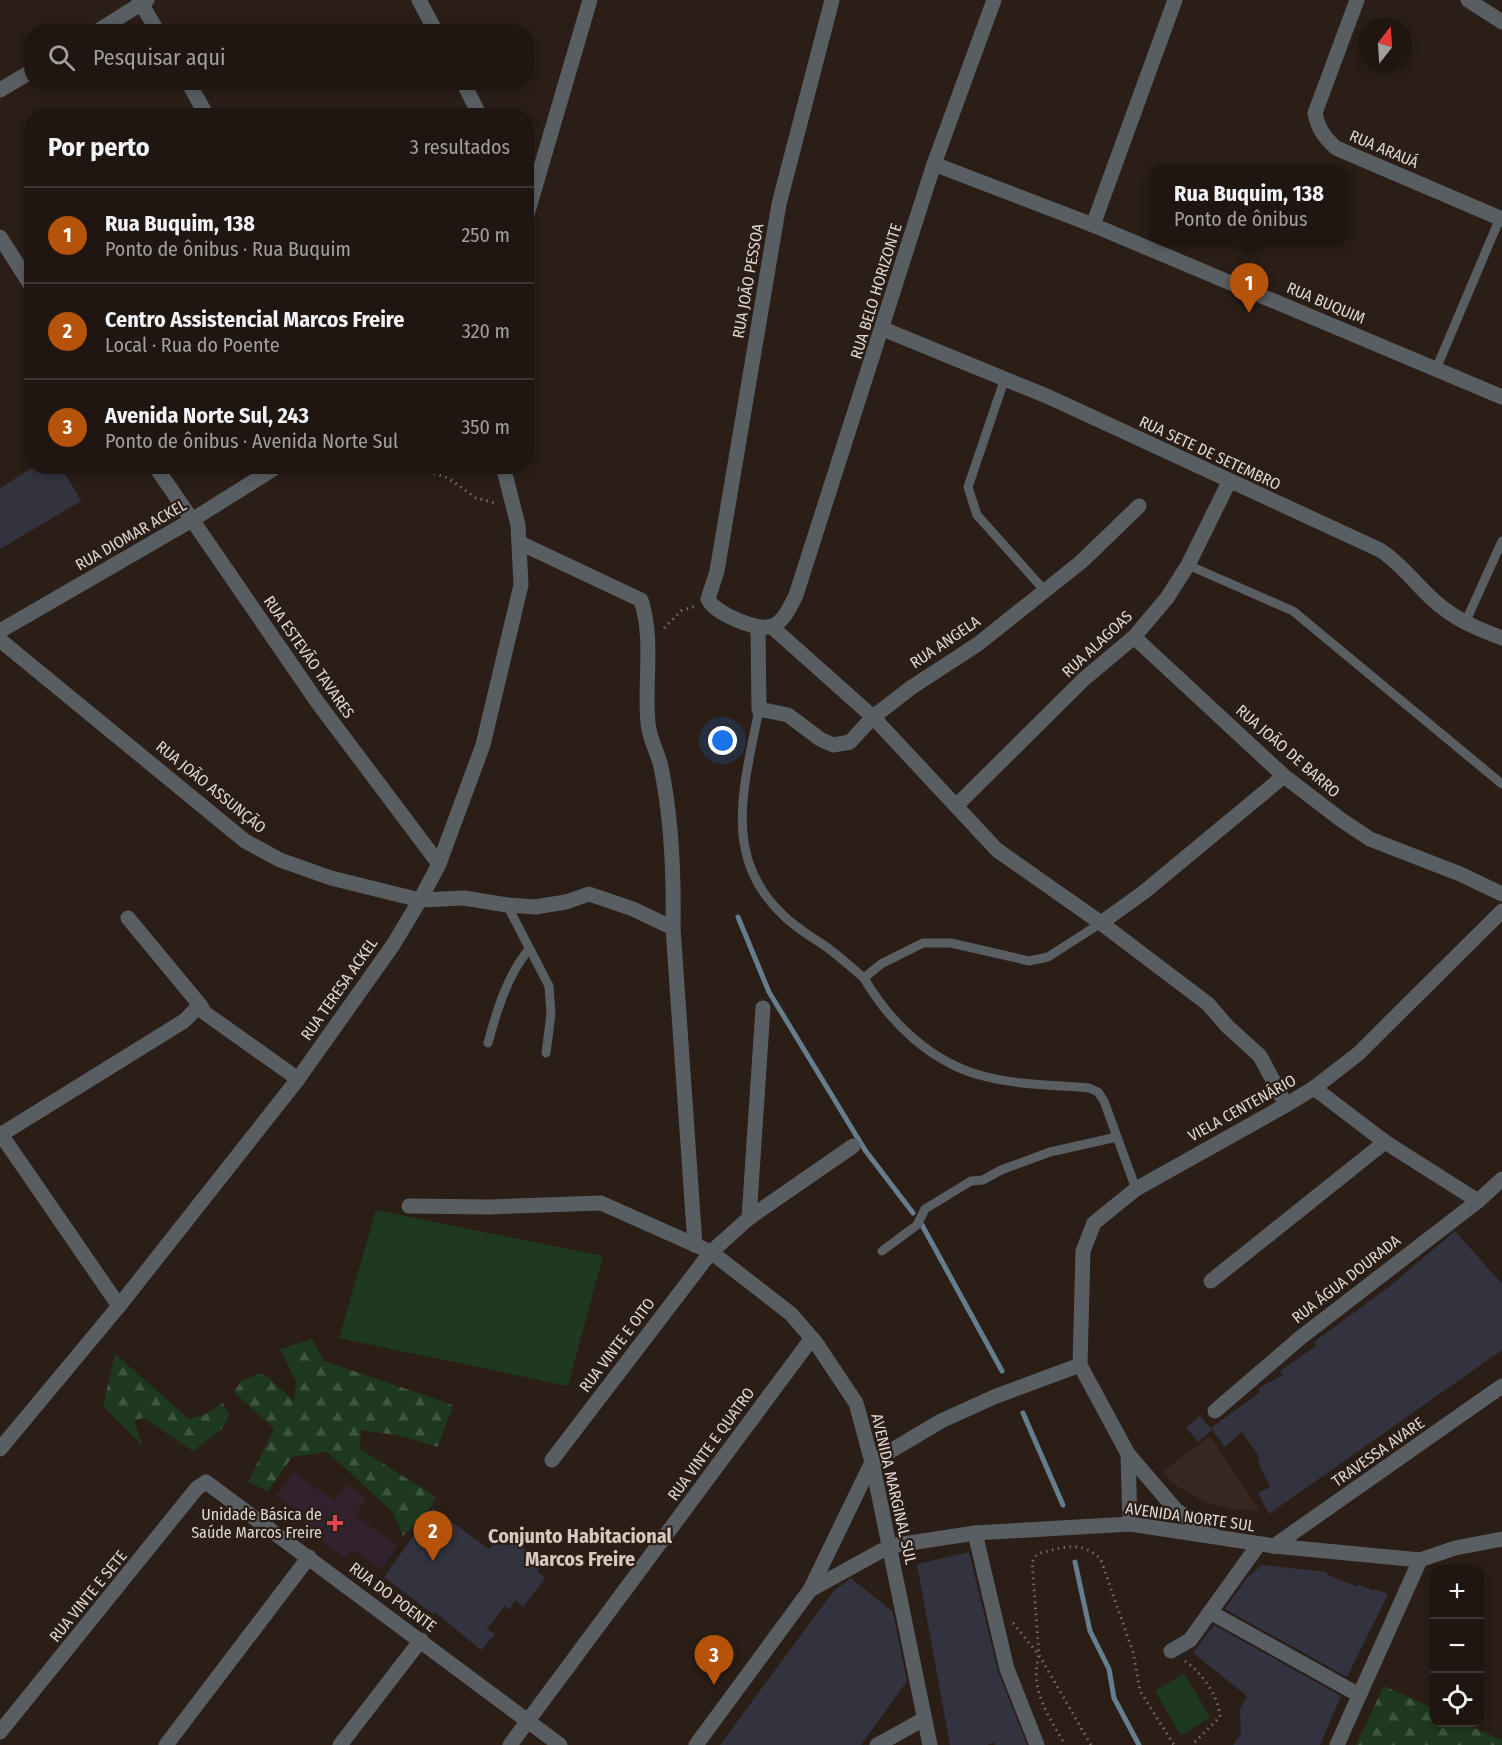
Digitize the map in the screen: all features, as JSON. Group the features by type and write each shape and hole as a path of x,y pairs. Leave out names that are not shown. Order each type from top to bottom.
{"street":[{"path":"419,0 432,24"},
{"path":"534,187 590,0"},
{"name":"RUA JOÃO PESSOA","path":"709,602 717,571 779,204 832,0"},
{"name":"RUA BELO HORIZONTE","path":"765,627 788,610 796,596 934,164 994,0"},
{"path":"1093,225 1175,0"},
{"name":"RUA ARAUÁ","path":"1357,0 1315,114 1322,133 1336,148 1501,218"},
{"path":"1468,0 1502,22"},
{"path":"108,24 143,1 154,24"},
{"path":"0,90 24,76"},
{"path":"192,90 203,108"},
{"path":"467,90 476,108"},
{"name":"RUA BUQUIM","path":"934,164 1093,225 1502,397"},
{"path":"0,237 24,274"},
{"name":"RUA SETE DE SETEMBRO","path":"883,329 1005,378 1380,550 1397,561 1442,607 1465,623 1502,638"},
{"name":"RUA ESTEVÃO TAVARES","path":"160,474 318,704 439,864"},
{"name":"RUA DIOMAR ACKEL","path":"0,631 192,520 265,474"},
{"name":"RUA TERESA ACKEL","path":"0,1449 119,1306 298,1079 393,945 439,864 483,744 521,585 520,543 506,474"},
{"name":"RUA ALAGOAS","path":"956,806 1084,679 1134,637 1167,598 1188,565 1229,482"},
{"name":"RUA ANGELA","path":"759,709 788,715 820,739 838,746 850,742 873,717 912,687 978,644 1081,562 1139,506"},
{"path":"520,543 641,600 648,628 648,726 661,766 674,881 673,928 695,1245"},
{"path":"709,602 731,617 765,627 873,717 997,850 1101,923 1216,1012 1227,1026 1260,1056 1286,1105"},
{"path":"759,709 765,627"},
{"name":"RUA JOÃO DE BARRO","path":"1134,637 1284,776 1370,839 1460,874 1502,894"},
{"name":"RUA JOÃO ASSUNÇÃO","path":"0,640 245,841 280,860 420,900 464,898 535,907 566,902 590,894 633,909 673,928"},
{"path":"1101,923 1144,892 1284,776"},
{"name":"VIELA CENTENÁRIO","path":"1080,1365 1083,1251 1094,1223 1136,1189 1314,1088 1358,1054 1502,910"},
{"path":"128,918 205,1013 298,1079"},
{"path":"119,1306 0,1134 184,1021 200,1005"},
{"path":"749,1218 763,1008"},
{"path":"1314,1088 1385,1142 1478,1201"},
{"path":"1210,1281 1385,1142"},
{"name":"RUA VINTE E OITO","path":"552,1460 711,1252 749,1218 853,1146"},
{"name":"RUA ÁGUA DOURADA","path":"1215,1411 1308,1331 1478,1201 1502,1179"},
{"name":"AVENIDA MARGINAL SUL","path":"409,1206 490,1208 601,1203 711,1252 770,1295 812,1338 856,1403 872,1462 930,1745"},
{"name":"RUA VINTE E QUATRO","path":"510,1745 812,1338"},
{"path":"872,1462 941,1421 994,1397 1080,1365 1128,1455 1176,1510 1218,1538"},
{"name":"TRAVESSA AVARE","path":"1172,1651 1190,1640 1210,1612 1266,1545 1502,1386"},
{"path":"1128,1455 1130,1524"},
{"name":"AVENIDA NORTE SUL","path":"696,1745 810,1590 872,1462"},
{"name":"RUA DO POENTE","path":"203,1482 209,1483 560,1745"},
{"name":"RUA VINTE E SETE","path":"0,1732 203,1482"},
{"name":"AVENIDA NORTE SUL","path":"810,1590 890,1546 975,1533 1130,1524 1266,1545 1420,1560 1455,1548 1502,1539"},
{"path":"975,1533 1007,1669 1037,1745"},
{"path":"166,1745 309,1557"},
{"path":"1337,1745 1420,1560"},
{"path":"1210,1612 1359,1695"},
{"path":"340,1745 421,1640"},
{"path":"877,1745 903,1728 924,1719"}],"lane":[{"path":"1436,369 1501,218"},
{"path":"1005,378 968,487 978,515 1045,591"},
{"path":"1465,623 1502,541"},
{"path":"1188,565 1293,611 1502,784"},
{"path":"759,709 742,811 742,844 750,870 765,897 784,917 864,978 892,1018 922,1045 955,1066 982,1076 1015,1083 1089,1088 1098,1092 1136,1189"},
{"path":"507,905 549,986 551,998 546,1053"},
{"path":"864,978 881,964 923,943 951,943 1029,961 1048,957 1101,923"},
{"path":"488,1043 497,1010 515,966 529,949"},
{"path":"882,1251 917,1225 925,1209 971,1181 983,1180 1001,1170 1050,1152 1117,1137"}],"path":[{"path":"436,474 448,478 476,498 514,509"},
{"path":"648,628 664,628 681,611 709,602"},
{"path":"1065,1745 1039,1699 1035,1668 1039,1655 1032,1562 1037,1554 1065,1546 1089,1548 1101,1560 1133,1652 1140,1691 1174,1745"},
{"path":"1010,1619 1039,1655 1091,1745"},
{"path":"1172,1651 1190,1664 1219,1705 1220,1718 1192,1745"}],"shaded area":[{"path":"1210,1436 1260,1511 1231,1509 1207,1503 1173,1484 1162,1472"},
{"name":"Unidade Básica de Saúde Marcos Freire","path":"294,1472 335,1501 346,1484 366,1498 355,1516 398,1545 381,1570 358,1552 348,1552 345,1558 302,1526 307,1519 276,1495"}],"green space":[{"path":"376,1210 603,1256 568,1386 339,1338"},
{"path":"312,1339 324,1361 453,1405 438,1447 401,1436 361,1430 360,1449 436,1497 428,1512 403,1536 393,1512 327,1452 292,1457 268,1491 248,1482 274,1429 234,1392 242,1380 263,1373 294,1401 296,1381 280,1349"},
{"path":"115,1354 189,1419 204,1415 223,1403 229,1415 222,1429 193,1451 144,1418 134,1420 142,1445 103,1406"},
{"path":"1184,1673 1210,1717 1181,1736 1155,1691"},
{"path":"1384,1686 1430,1707 1430,1727 1472,1727 1502,1740 1502,1745 1356,1745"}],"building":[{"path":"24,473 66,474 81,501 0,549 0,488"},
{"path":"1455,1231 1502,1284 1502,1350 1269,1514 1258,1493 1270,1487 1257,1460 1260,1458 1242,1432 1225,1447 1211,1428 1260,1392 1258,1389 1282,1375 1280,1371 1316,1346 1314,1342 1390,1286"},
{"path":"1200,1416 1212,1430 1198,1442 1186,1427"},
{"path":"433,1508 489,1549 502,1533 543,1562 537,1571 545,1578 523,1607 515,1600 510,1610 505,1606 487,1629 495,1634 481,1650 435,1612 433,1614 384,1577"},
{"path":"969,1552 998,1671 1027,1745 995,1745 994,1742 987,1745 950,1745 917,1564"},
{"path":"1262,1565 1327,1572 1326,1574 1357,1587 1358,1584 1388,1594 1347,1677 1225,1609 1247,1578"},
{"path":"851,1578 893,1612 907,1681 861,1745 720,1745 835,1590"},
{"path":"1214,1625 1341,1696 1320,1745 1233,1745 1241,1734 1240,1709 1247,1696 1193,1653"}],"waterway":[{"path":"738,917 769,992 865,1150 913,1213"},
{"path":"922,1225 1002,1371"},
{"path":"1023,1413 1063,1505"},
{"path":"1075,1562 1090,1631 1109,1669 1114,1698 1139,1745"}],"place":[{"name":"Rua Buquim, 138","path":"1249,313"},
{"name":"Unidade Básica de Saúde Marcos Freire","path":"335,1523"},
{"name":"Centro Assistencial Marcos Freire","path":"433,1561"},
{"name":"Avenida Norte Sul, 243","path":"714,1685"}],"district":[{"name":"Conjunto Habitacional Marcos Freire","path":"580,1548"}]}
